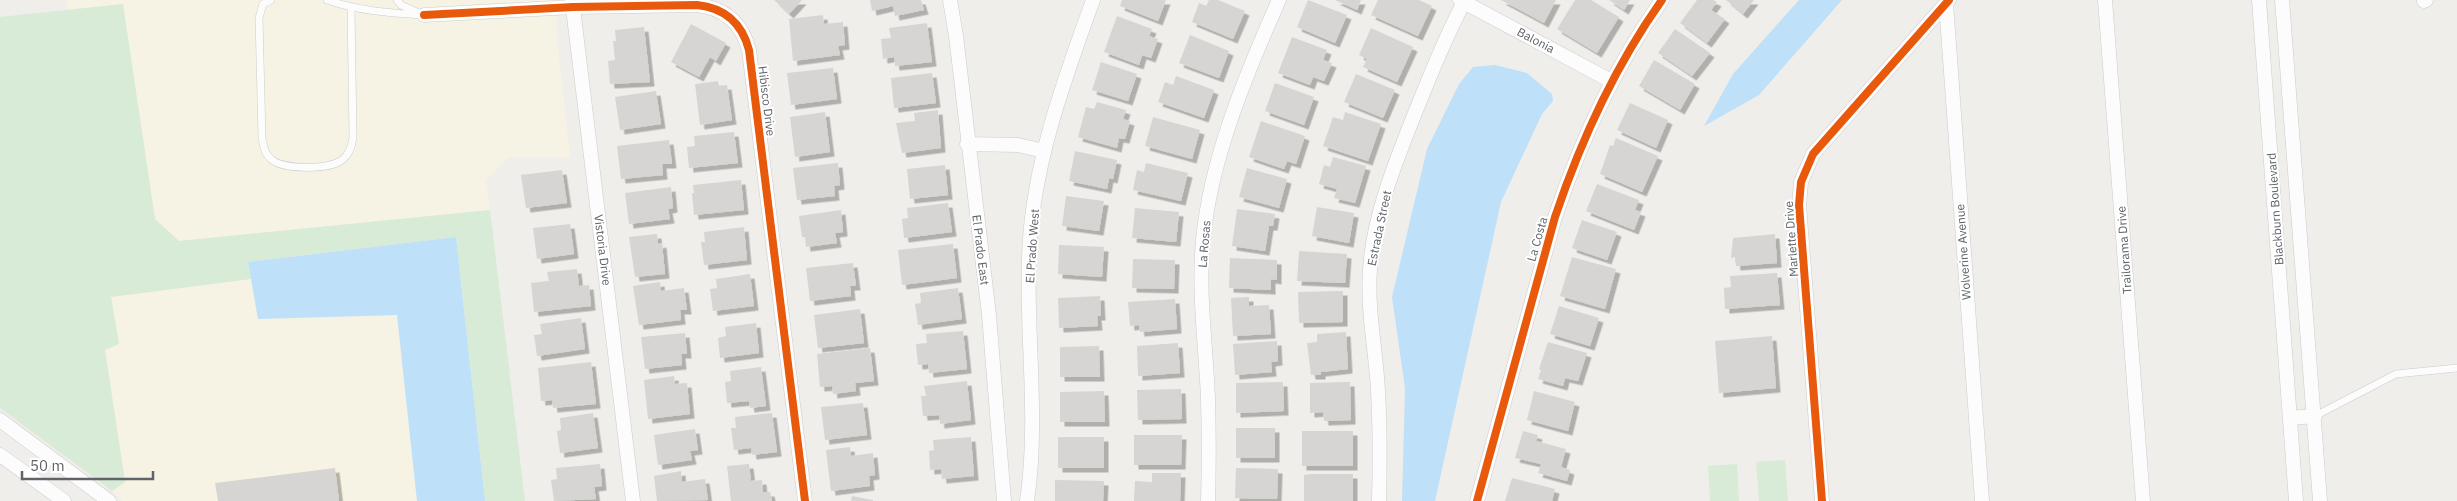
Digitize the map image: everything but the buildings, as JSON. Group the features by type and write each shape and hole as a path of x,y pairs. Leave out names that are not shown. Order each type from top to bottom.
{"street":[{"name":"El Prado East","path":"950,0 989,315 1004,501"},
{"name":"El Prado West","path":"1027,501 1033,377 1029,256 1034,208 1044,151 1068,68 1093,0"},
{"name":"La Rosas","path":"1208,501 1208,399 1201,265 1206,214 1220,155 1242,92 1279,0"},
{"name":"La Costa","path":"1477,501 1555,217 1569,174 1612,81 1662,0"},
{"name":"Trailorama Drive","path":"2106,0 2143,501"},
{"name":"Blackburn Boulevard","path":"2259,0 2296,501"},
{"name":"Blackburn Boulevard","path":"2282,0 2320,501"},
{"name":"Balonia","path":"1463,1 1612,81"},
{"name":"Estrada Street","path":"1379,501 1378,391 1369,295 1373,243 1379,216 1399,154 1434,64 1463,1"},
{"name":"Marlette Drive","path":"1822,501 1800,206 1801,182 1813,154 1948,2"},
{"name":"Wolverine Avenue","path":"1948,2 1982,501"},
{"name":"Hibisco Drive","path":"424,15 573,3 707,6 725,13 743,33 749,50 805,501"},
{"name":"Vistoria Drive","path":"573,3 633,501"},
{"path":"967,144 1018,145 1044,151"},
{"path":"2290,418 2315,416"},
{"path":"0,420 109,501"},
{"path":"0,456 64,501"}],"lane":[{"path":"271,0 263,4 259,18 262,138 264,152 272,161 286,165 326,166 341,160 352,149 351,8"},
{"path":"327,0 351,8 376,13 424,15"},
{"path":"397,0 402,5 424,15"},
{"path":"2315,416 2396,374 2457,368"}],"shaded area":[{"path":"66,0 556,0 557,39 570,157 508,158 486,180 490,210 179,241 155,220 123,4 67,10"},
{"path":"251,279 258,319 397,315 417,501 122,501 112,491 125,481 105,349 119,344 111,297"}],"green space":[{"path":"123,4 155,219 179,241 490,210 525,501 485,501 456,237 248,262 251,279 111,297 119,344 105,350 125,482 112,491 0,408 0,17"},
{"path":"1785,460 1788,501 1759,501 1756,462"},
{"path":"1737,464 1739,501 1710,501 1708,466"}],"water":[{"path":"1799,0 1842,0 1759,95 1704,126 1733,74"},
{"path":"1495,65 1527,73 1552,94 1553,101 1542,114 1501,202 1435,501 1402,501 1405,388 1392,297 1427,149 1459,84 1473,67"},
{"path":"456,237 485,501 417,501 397,315 258,319 248,262"}],"cycle path":[{"path":"1477,501 1555,217 1565,188 1588,132 1614,77 1662,0"},
{"path":"1822,501 1799,205 1801,182 1813,154 1949,0"},
{"path":"424,15 573,7 697,5 724,13 737,25 746,40 749,50 805,501"}]}
